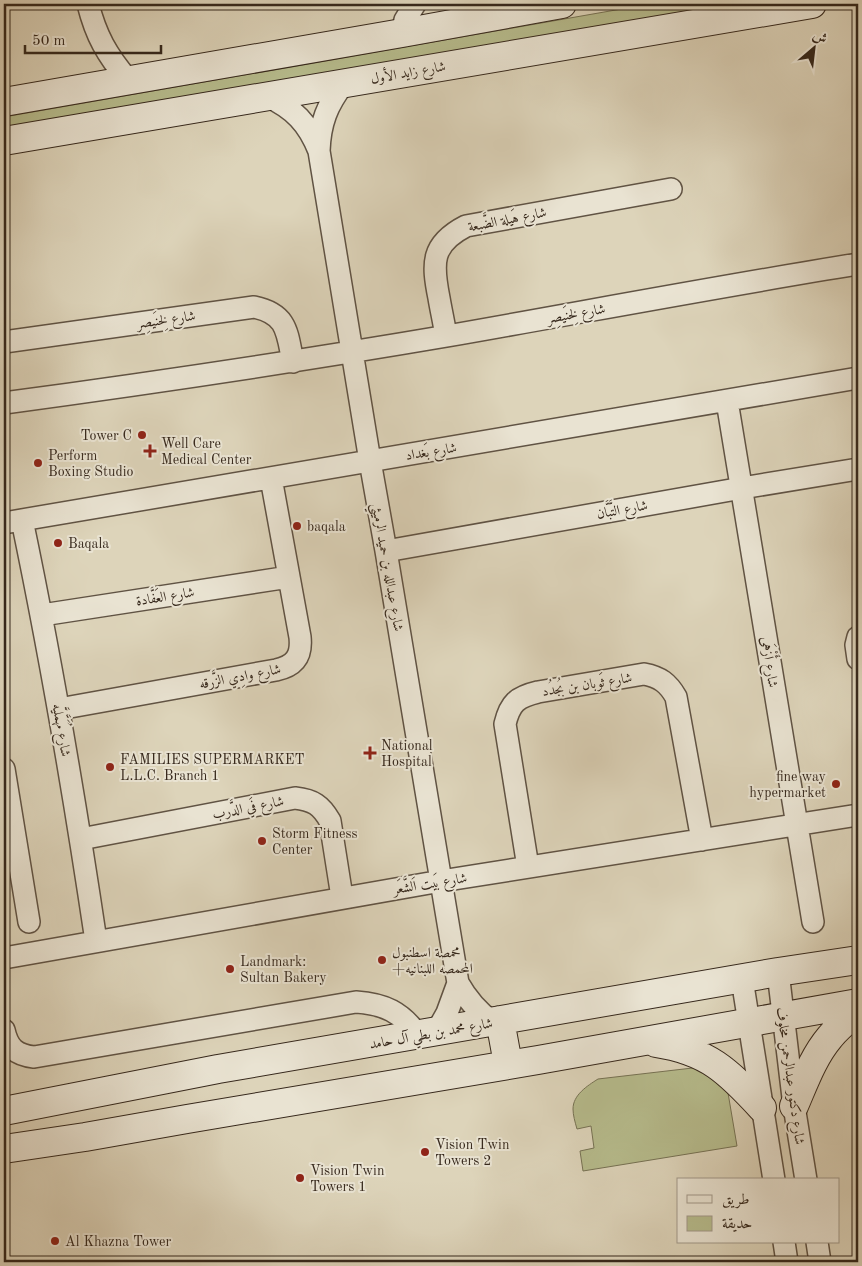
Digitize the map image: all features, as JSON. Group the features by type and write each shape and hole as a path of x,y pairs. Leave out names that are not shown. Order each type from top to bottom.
{"street":[{"path":"88,4 101,42 128,80"},
{"path":"402,33 405,20 415,4"},
{"path":"4,102 562,4"},
{"name":"شارع زايد الأول","path":"4,141 812,4"},
{"name":"شارع عبدالله بن حميد الرميثي","path":"344,83 325,115 320,133 319,151 458,983 476,1009 496,1021"},
{"name":"شارع عبدالله بن حميد الرميثي","path":"267,96 294,112 305,124 319,151"},
{"name":"شارع هَيلة الضَّبعة","path":"446,336 434,270 437,255 444,243 454,232 466,226 671,189"},
{"name":"شارع لِخنَيصِر","path":"4,403 293,362 858,264"},
{"name":"شارع لِخنَيصِر","path":"4,342 254,307 274,314 281,321 287,330 293,362"},
{"name":"شارع بَغداد","path":"13,521 858,378"},
{"name":"شارع أَزْهَى","path":"727,401 814,922"},
{"name":"شارع التَّبَّان","path":"386,551 858,469"},
{"name":"شارع وادِي الزَّرقه","path":"59,709 285,668 293,663 301,646 271,478"},
{"name":"شارع مُهَمَّليَّه","path":"13,521 42,615 81,839 96,941"},
{"name":"شارع العَفَّادة","path":"42,615 289,577"},
{"path":"858,637 856,645 858,659"},
{"name":"شارع ثَوبان بن بُجدُد","path":"528,867 506,724 508,712 515,702 526,694 644,674 664,680 676,696 702,840"},
{"path":"4,768 29,922"},
{"name":"شارع فَي الدَّرب","path":"81,839 295,798 306,799 324,811 330,821 342,897"},
{"name":"شارع بَيت اَلشَّعَر","path":"4,958 342,897 858,815"},
{"name":"شارع محمد بن بطي آل حامد","path":"4,1111 218,1069 778,972 858,960"},
{"name":"شارع دكتور عبدالرحمن مخلوف","path":"778,972 782,1017 806,1178"},
{"path":"742,979 774,1178"},
{"path":"4,1030 5,1037 16,1052 24,1056 34,1057 356,1002 371,1003 392,1010 409,1023 428,1033 447,1012 458,983"},
{"path":"4,1149 86,1137 858,1004"},
{"path":"794,1106 817,1055 829,1038 858,1011"},
{"path":"496,1021 508,1064"},
{"path":"645,1041 682,1048 717,1064 732,1076 762,1108"},
{"path":"784,1244 787,1262"},
{"path":"817,1244 820,1262"}],"green space":[{"path":"650,4 747,4 4,135 4,117"},
{"path":"701,1067 727,1087 737,1146 583,1171 580,1151 594,1148 591,1126 577,1129 573,1109 575,1099 585,1088 598,1079"}],"place":[{"name":"Tower C","path":"142,435"},
{"name":"Well Care Medical Center","path":"150,451"},
{"name":"Perform Boxing Studio","path":"38,463"},
{"name":"baqala","path":"297,526"},
{"name":"Baqala","path":"58,543"},
{"name":"National Hospital","path":"370,753"},
{"name":"FAMILIES SUPERMARKET L.L.C. Branch 1","path":"110,767"},
{"name":"fine way hypermarket","path":"836,784"},
{"name":"Storm Fitness Center","path":"262,841"},
{"name":"محمصة اسطنبول +المحمصه اللبنانيه","path":"382,960"},
{"name":"Landmark: Sultan Bakery","path":"230,969"},
{"name":"Vision Twin Towers 2","path":"425,1152"},
{"name":"Vision Twin Towers 1","path":"300,1178"},
{"name":"Al Khazna Tower","path":"55,1241"}]}
